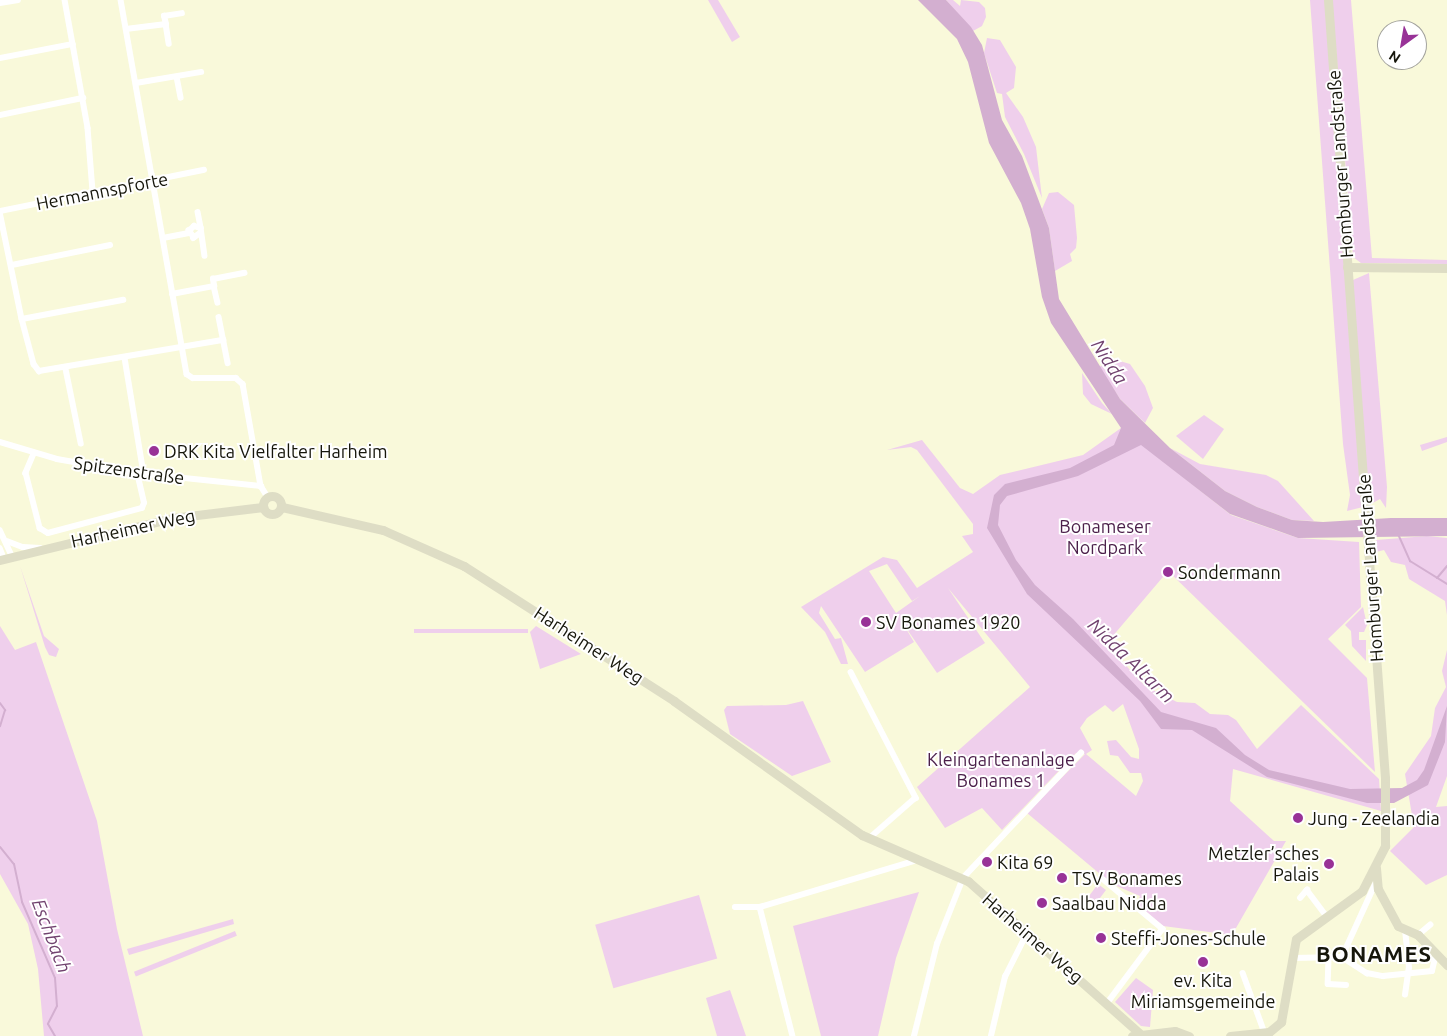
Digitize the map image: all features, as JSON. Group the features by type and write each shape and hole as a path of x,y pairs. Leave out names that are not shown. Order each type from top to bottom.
{"street":[{"path":"0,4 18,0"},
{"path":"65,0 83,98 92,192"},
{"path":"121,0 187,374 193,378 236,378 243,384 261,486 268,497"},
{"name":"Homburger Landstraße","path":"1328,0 1385,783 1385,842 1342,957"},
{"path":"169,44 164,16 182,13"},
{"path":"126,29 166,24"},
{"path":"0,58 73,44"},
{"path":"136,83 201,72"},
{"path":"177,76 181,98"},
{"path":"0,115 83,98"},
{"name":"Hermannspforte","path":"0,212 204,170"},
{"path":"0,212 22,319 36,368 45,373 224,340"},
{"path":"198,212 206,256"},
{"path":"163,238 189,233 194,226 201,231"},
{"path":"12,265 110,245"},
{"path":"1347,267 1447,268"},
{"path":"218,303 213,279 244,273"},
{"path":"172,294 214,286"},
{"path":"22,319 123,300"},
{"path":"220,317 228,363"},
{"path":"125,358 144,474"},
{"path":"66,369 81,443"},
{"name":"Spitzenstraße","path":"0,442 34,454 137,473 261,486"},
{"path":"34,454 26,473 40,528 48,532 142,508 144,503 137,473"},
{"path":"268,497 279,498 282,507 278,513 271,515 263,507 268,497"},
{"name":"Harheimer Weg","path":"6,558 172,518 263,507"},
{"name":"Harheimer Weg","path":"282,507 382,530 464,566 667,696 869,839 962,878 1106,1004 1136,1035 1175,1031 1189,1036"},
{"path":"0,530 7,540 23,547 44,548"},
{"path":"6,558 7,540"},
{"path":"0,548 6,558"},
{"path":"851,672 916,798 869,839"},
{"path":"914,1036 937,944 962,878 1081,753"},
{"path":"735,907 760,907 918,860"},
{"path":"1103,879 1163,929 1106,1004"},
{"path":"1230,1036 1265,1033 1278,1026 1283,1017 1296,939 1328,918 1370,886 1405,930 1418,935 1447,965"},
{"path":"1300,898 1306,890 1328,918"},
{"path":"760,907 793,1036"},
{"path":"1418,935 1430,925"},
{"path":"1405,930 1408,974 1405,995"},
{"path":"992,1036 1005,976 1027,933"},
{"path":"1293,958 1329,959 1342,957 1372,974 1408,974 1432,971 1436,954"},
{"path":"1329,959 1328,984 1346,985"},
{"path":"1244,973 1265,1033"}],"green space":[{"path":"708,0 718,0 740,37 732,42"},
{"path":"946,0 953,0 960,6 961,0 979,2 985,8 986,17 982,26 973,31"},
{"path":"1310,0 1325,0 1363,507 1347,511 1350,495 1343,444"},
{"path":"1332,0 1351,0 1372,258 1447,260 1447,264 1361,263 1353,257"},
{"path":"987,38 1000,40 1016,67 1014,88 1006,93 1023,117 1036,147 1042,198 1024,154 1005,117 1002,94 997,93 984,53"},
{"path":"1058,192 1074,205 1077,238 1076,248 1070,254 1072,261 1055,271 1049,228 1042,209 1049,193"},
{"path":"1369,273 1387,487 1386,508 1380,499 1371,504 1368,492 1353,293 1353,280"},
{"path":"1113,359 1130,364 1145,386 1153,408 1145,423 1120,399 1099,367"},
{"path":"1082,373 1102,403 1112,414 1091,404 1083,394"},
{"path":"1204,415 1224,429 1203,459 1176,436"},
{"path":"1121,428 1231,515 1298,538 1359,542 1361,607 1328,639 1367,678 1375,772 1168,571 1106,644 1145,686 1177,702 1195,703 1210,714 1228,715 1236,720 1257,749 1301,705 1379,779 1381,811 1233,769 1230,801 1274,841 1286,841 1232,935 1163,926 1137,904 1140,896 1112,884 1027,813 1085,754 1076,753 1002,830 982,808 945,828 917,787 1030,687 948,588 985,643 937,673 902,622 914,642 865,672 821,606 819,613 835,639 841,638 848,664 841,664 825,632 801,607 883,557 897,560 917,588 973,552 962,536 973,534 973,524 917,450 911,447 887,450 922,440 960,488 973,494 1000,475 1083,455","holes":["887,564 912,601 920,596 896,613 869,571","1123,704 1139,749 1139,759 1131,757 1116,740 1107,741 1110,755 1118,756 1130,773 1141,773 1143,781 1136,796 1086,754 1092,750 1080,728 1087,718 1105,705 1113,712"]},
{"path":"1447,437 1447,442 1422,451 1420,445"},
{"path":"1170,448 1200,464 1266,475 1278,481 1314,521 1292,520 1257,507 1225,491"},
{"path":"1427,536 1447,538 1447,615 1445,601 1409,579 1405,565 1391,562 1384,550 1376,552 1376,540"},
{"path":"20,566 44,636 59,649 56,657 49,655 45,647"},
{"path":"1363,607 1367,625 1364,632 1359,632 1359,640 1366,640 1366,661 1352,646 1351,631 1345,625"},
{"path":"0,626 15,650 36,642 97,821 117,929 143,1036 44,1036 38,969 28,924 0,874"},
{"path":"536,626 581,654 540,669 530,632"},
{"path":"414,629 528,629 528,633 414,633"},
{"path":"1447,650 1447,776 1436,807 1447,806 1447,875 1426,885 1390,851 1414,827 1405,774 1431,736 1435,708 1446,687 1442,671"},
{"path":"803,701 831,762 792,776 730,734 724,710 727,706 786,705"},
{"path":"1098,884 1106,890 1095,904 1087,898"},
{"path":"919,892 896,958 878,1036 821,1036 793,926"},
{"path":"699,895 717,958 613,988 595,925"},
{"path":"233,919 234,924 129,955 127,949"},
{"path":"235,931 237,936 136,976 134,972"},
{"path":"1136,978 1153,990 1150,1027 1141,1026 1115,1002"},
{"path":"730,990 746,1036 717,1036 706,998"}],"shaded area":[{"path":"918,0 946,0 971,27 982,45 1002,120 1022,156 1049,228 1059,299 1120,399 1170,448 1225,491 1257,507 1292,520 1323,522 1391,518 1447,518 1447,536 1298,538 1230,514 1141,445 1078,476 1007,496 1000,505 998,525 1016,560 1035,585 1073,619 1161,712 1216,728 1245,755 1269,770 1350,789 1402,788 1417,780 1424,770 1447,706 1445,742 1428,785 1394,803 1367,803 1267,777 1192,730 1161,729 1140,701 1027,594 987,528 994,495 1005,484 1070,468 1114,445 1121,428 1051,323 1042,297 1030,229 1021,203 989,143 968,62 957,39"}],"waterway":[{"path":"1398,534 1410,561 1447,584"},
{"path":"1437,578 1447,566"},
{"name":"Eschbach","path":"0,703 5,710 0,726"},
{"name":"Eschbach","path":"0,847 14,864 22,902 55,978 57,1006 48,1024 55,1036"}],"place":[{"name":"DRK Kita Vielfalter Harheim","path":"154,451"},
{"name":"Sondermann","path":"1168,572"},
{"name":"SV Bonames 1920","path":"866,622"},
{"name":"Jung - Zeelandia","path":"1298,818"},
{"name":"Kita 69","path":"987,862"},
{"name":"Metzler’sches Palais","path":"1329,864"},
{"name":"TSV Bonames","path":"1062,878"},
{"name":"Saalbau Nidda","path":"1042,903"},
{"name":"Steffi-Jones-Schule","path":"1101,938"},
{"name":"ev. Kita Miriamsgemeinde","path":"1203,962"}],"district":[{"name":"BONAMES","path":"1374,954"}],"water label":[{"name":"Nidda","path":"1109,362"},
{"name":"Nidda Altarm","path":"1131,661"}],"park label":[{"name":"Bonameser Nordpark","path":"1105,537"},
{"name":"Kleingartenanlage Bonames 1","path":"1001,770"}]}
